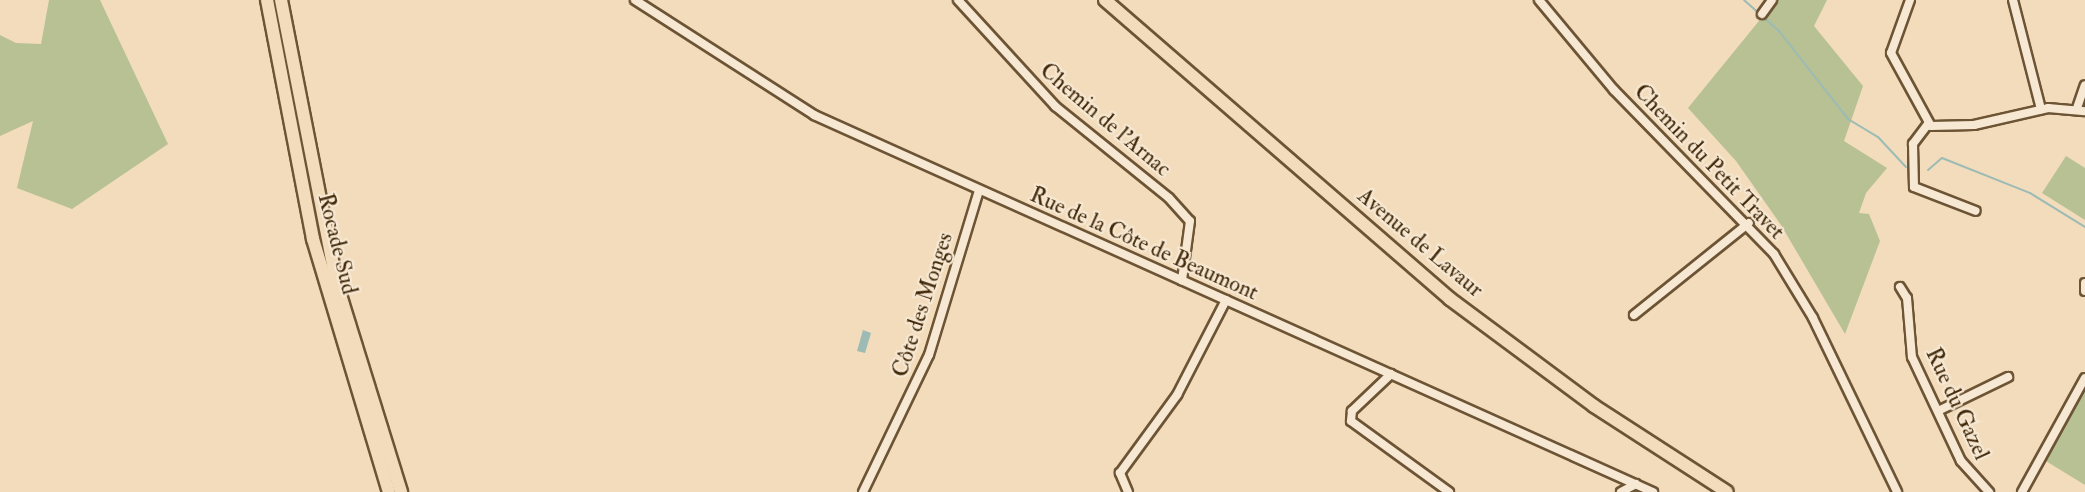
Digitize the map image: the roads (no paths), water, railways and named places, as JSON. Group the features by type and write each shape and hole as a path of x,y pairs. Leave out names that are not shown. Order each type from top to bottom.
{"main road":[{"name":"Rocade Sud","path":"267,0 313,239 389,492"},
{"name":"Rocade Sud","path":"282,0 337,285 401,492"},
{"path":"290,0 296,82"},
{"name":"Avenue de Lavaur","path":"1105,0 1450,299 1594,406 1727,492"}],"street":[{"name":"Rue de la Côte de Beaumont","path":"635,0 814,115 1653,492"},
{"name":"Chemin de l'Arnac","path":"958,0 1055,106 1169,198 1190,221 1182,280"},
{"name":"Chemin du Petit Travet","path":"1539,0 1614,90 1749,223 1813,318 1897,492"},
{"path":"1762,14 1772,0"},
{"path":"1910,0 1891,53 1928,124"},
{"path":"2013,0 2041,109"},
{"path":"1928,124 1974,125 2041,109 2081,110 2085,85"},
{"path":"1928,124 1913,144 1914,187 1976,211"},
{"name":"Côte des Monges","path":"863,492 929,356 980,190"},
{"path":"1634,315 1749,223"},
{"path":"2085,283 2085,291"},
{"name":"Rue du Gazel","path":"1900,287 1910,324 1912,357 1967,472 1989,492"},
{"path":"1128,492 1120,473 1177,394 1226,300"},
{"path":"1391,374 1352,411 1351,421 1449,492"},
{"path":"1938,411 2008,377"},
{"path":"2022,492 2085,378"},
{"path":"1621,492 1636,484"}],"water":[{"path":"863,330 871,333 865,353 857,351"}],"waterway":[{"path":"1744,0 1779,31 1848,119 1878,137 1906,167"},
{"path":"1928,170 1942,158 2030,193 2085,227"}]}
